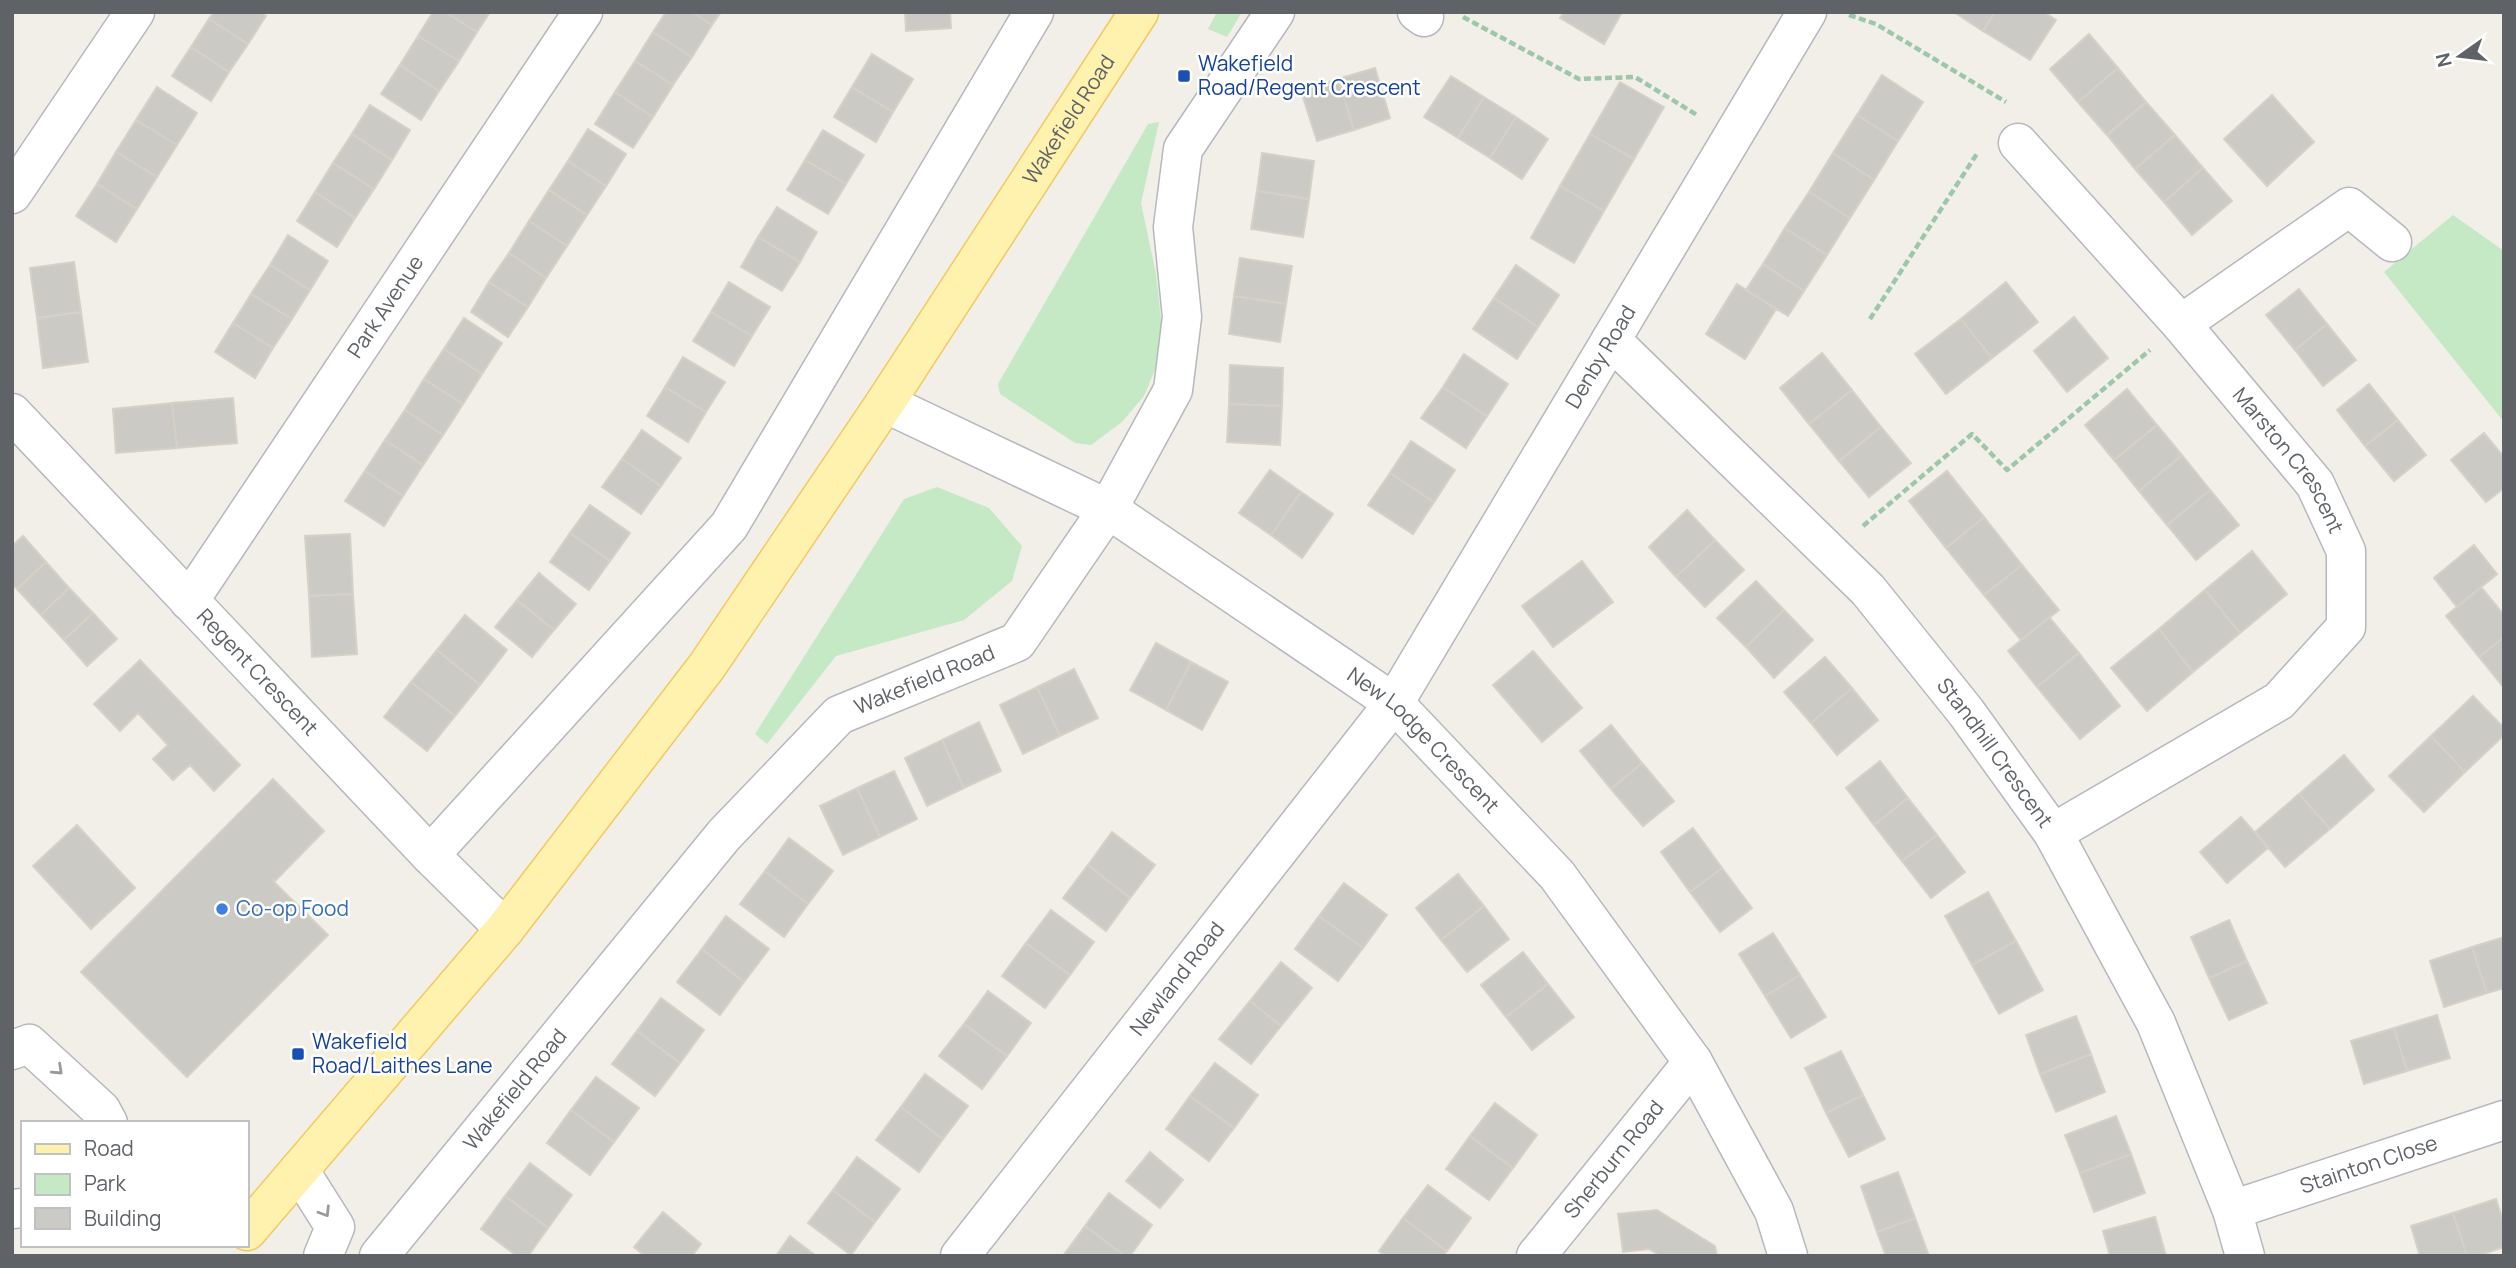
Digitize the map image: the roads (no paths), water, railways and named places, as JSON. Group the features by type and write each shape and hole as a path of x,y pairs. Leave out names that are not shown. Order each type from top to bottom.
{"main road":[{"name":"Wakefield Road","path":"248,1230 505,929 707,666 885,403 1139,12"}],"street":[{"path":"12,194 135,12"},
{"name":"Park Avenue","path":"189,601 583,12"},
{"path":"429,855 729,526 1034,12"},
{"name":"Wakefield Road","path":"379,1256 724,835 839,715 1017,642 1108,509 1172,390 1182,317 1173,228 1183,149 1275,12"},
{"name":"Denby Road","path":"1394,703 1807,12"},
{"name":"Marston Crescent","path":"2018,143 2180,324 2315,484 2346,551 2346,627 2279,701 2053,833"},
{"path":"2180,324 2348,207 2392,242"},
{"name":"Standhill Crescent","path":"1611,340 1868,590 1958,702 2053,833 2156,1023 2232,1210 2245,1256"},
{"name":"New Lodge Crescent","path":"885,403 1108,509 1394,703 1557,875 1693,1062 1774,1211 1788,1256"},
{"name":"Regent Crescent","path":"12,413 429,855 505,929"},
{"name":"Newland Road","path":"960,1256 1394,703"},
{"path":"12,1050 29,1044 101,1110 107,1121"},
{"name":"Sherburn Road","path":"1536,1256 1693,1062"},
{"name":"Stainton Close","path":"2232,1210 2504,1120"},
{"path":"299,1170 335,1227 323,1256"}],"place":[{"name":"Wakefield Road/Regent Crescent","path":"1184,76"},
{"name":"Co-op Food","path":"222,909"},
{"name":"Wakefield Road/Laithes Lane","path":"298,1054"}]}
